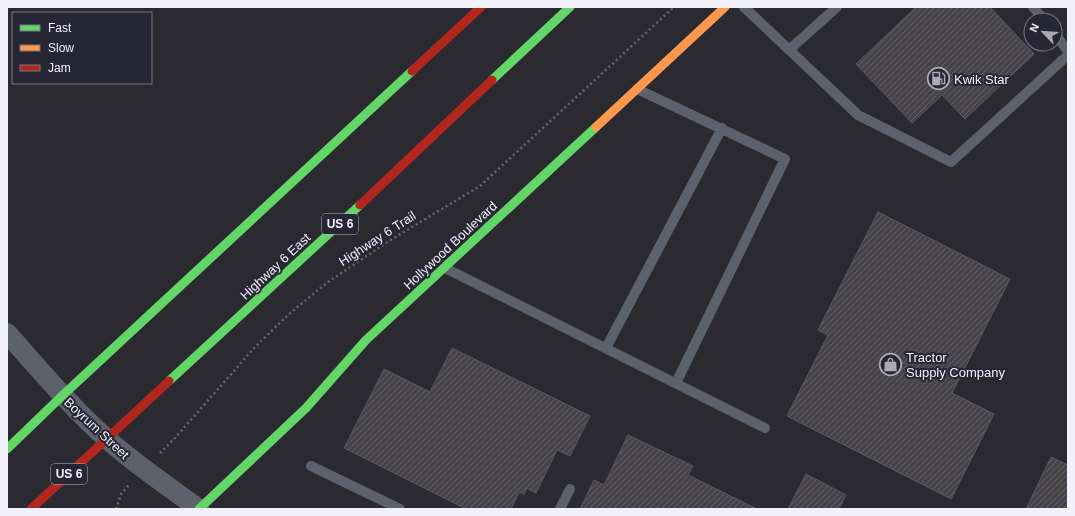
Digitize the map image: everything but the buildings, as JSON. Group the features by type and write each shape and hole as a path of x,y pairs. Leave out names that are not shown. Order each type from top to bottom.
{"main road":[{"path":"7,449 63,395 481,7"},
{"name":"Highway 6 East","path":"31,509 360,205 570,7"},
{"name":"Hollywood Boulevard","path":"199,509 306,408 366,340 725,7"}],"street":[{"name":"Boyrum Street","path":"7,333 63,395 107,438 144,470 199,509"}],"lane":[{"path":"744,7 858,116 951,162 1068,55"},
{"path":"789,50 837,7"},
{"path":"637,89 785,159 676,383"},
{"path":"606,348 722,128"},
{"path":"445,268 765,428"},
{"path":"311,466 400,509"},
{"path":"560,509 570,489"}],"path":[{"name":"Highway 6 Trail","path":"116,509 121,494 174,439 255,346 289,314 328,282 389,241 480,186 674,7"}],"traffic: fast":[{"path":"492,80 570,7"},
{"path":"7,449 63,395 412,71"},
{"path":"199,509 306,408 366,340 596,127"},
{"path":"169,381 360,205"}],"traffic: slow":[{"path":"596,127 725,7"}],"traffic: jam":[{"path":"412,71 481,7"},
{"path":"360,205 492,80"},
{"path":"31,509 169,381"}],"place":[{"name":"Kwik Star","path":"939,79"},
{"name":"Tractor Supply Company","path":"890,364"}]}
